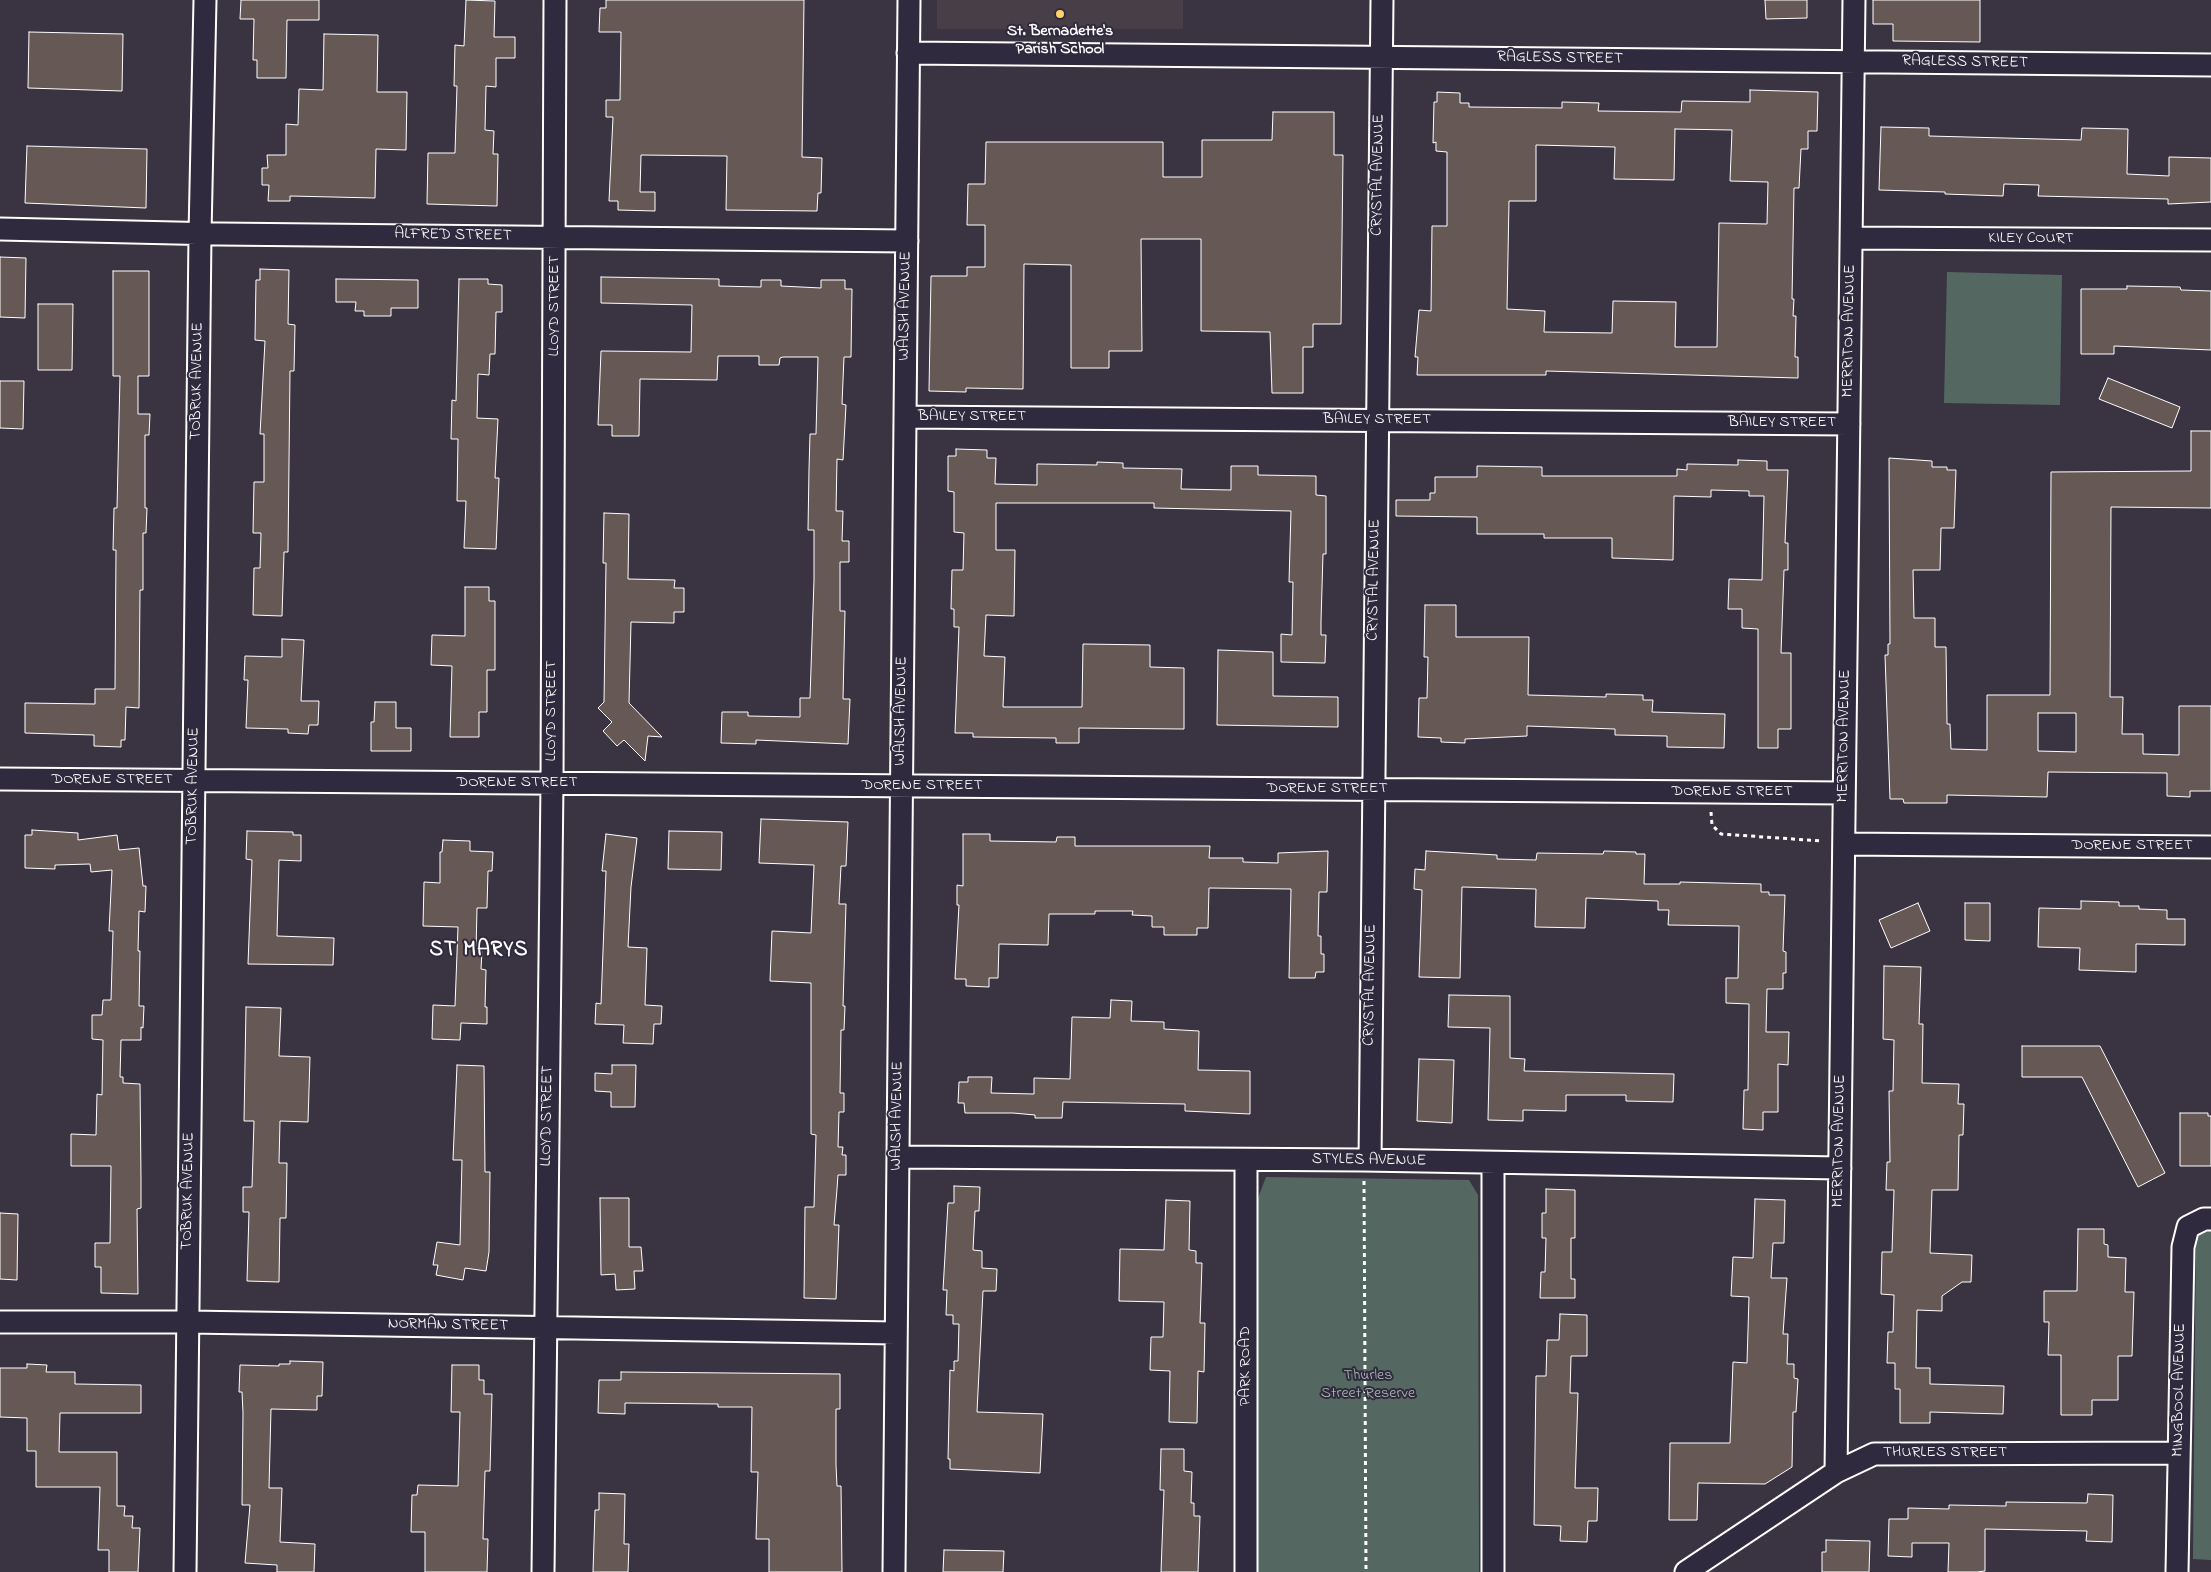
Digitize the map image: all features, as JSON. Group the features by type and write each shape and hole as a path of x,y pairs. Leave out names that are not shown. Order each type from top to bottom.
{"street":[{"name":"TOBRUK AVENUE","path":"185,1572 200,234 205,0"},
{"name":"LLOYD STREET","path":"543,1572 552,783 555,0"},
{"name":"WALSH AVENUE","path":"894,1572 909,0"},
{"name":"CRYSTAL AVENUE","path":"1366,1160 1373,789 1382,0"},
{"name":"MERRITON AVENUE","path":"1836,1472 1854,0"},
{"name":"RAGLESS STREET","path":"908,53 2211,66"},
{"name":"ALFRED STREET","path":"0,229 200,234 907,241"},
{"name":"KILEY COURT","path":"1851,238 2211,240"},
{"name":"BAILEY STREET","path":"905,417 1849,424"},
{"name":"DORENE STREET","path":"0,779 1844,792"},
{"name":"DORENE STREET","path":"1844,844 2211,847"},
{"name":"STYLES AVENUE","path":"898,1157 1366,1160 1840,1168"},
{"name":"PARK ROAD","path":"1246,1160 1246,1572"},
{"path":"1493,1163 1493,1572"},
{"name":"MINGBOOL AVENUE","path":"2177,1572 2183,1247 2188,1227 2208,1219"},
{"name":"NORMAN STREET","path":"0,1322 188,1322 896,1333"},
{"name":"THURLES STREET","path":"1686,1572 1836,1472 1874,1454 2179,1452"}],"path":[{"path":"1711,792 1712,825 1721,834 1844,844"},
{"path":"1366,1160 1366,1572"}],"shaded area":[{"name":"St. Bernadette's Parish School","path":"937,0 1183,0 1183,29 937,29"}],"green space":[{"path":"1947,272 2062,275 2060,405 1944,403"},
{"name":"Thurles Street Reserve","path":"1266,1177 1469,1180 1478,1195 1479,1572 1257,1572 1258,1198"},
{"path":"2196,1229 2211,1229 2211,1560 2193,1559"}],"building":[{"path":"241,0 319,0 319,20 287,20 286,78 257,78 257,60 253,60 254,19 240,19"},
{"path":"466,0 495,1 494,37 515,37 515,58 496,58 496,87 486,86 485,130 494,131 493,154 498,154 497,206 427,204 428,153 455,153 457,86 454,86 455,45 464,46"},
{"path":"606,0 804,0 802,157 822,158 821,193 818,193 817,211 726,210 727,156 641,155 640,192 655,192 655,211 618,210 618,201 609,201 613,117 606,117 606,100 620,100 621,32 599,32 600,8 606,8"},
{"path":"1765,0 1807,0 1807,18 1766,19"},
{"path":"1873,0 1980,0 1980,42 1893,41 1893,24 1873,24"},
{"path":"29,32 123,34 122,91 28,88"},
{"path":"324,34 378,35 377,92 407,92 406,150 376,149 375,198 290,196 290,201 268,201 269,185 262,185 262,168 268,168 267,155 286,155 286,124 298,125 299,89 323,90"},
{"path":"1750,90 1818,92 1817,131 1808,131 1808,149 1801,149 1799,188 1794,188 1792,299 1794,299 1793,316 1796,316 1795,357 1798,357 1798,378 1546,371 1546,375 1417,375 1418,357 1415,357 1419,310 1431,311 1432,226 1447,226 1447,152 1436,151 1436,142 1433,143 1434,102 1437,102 1437,92 1460,93 1460,103 1469,103 1469,107 1562,108 1562,102 1599,103 1598,111 1681,112 1682,101 1750,102","holes":["1675,129 1732,130 1730,181 1768,182 1767,224 1719,223 1717,347 1675,347 1676,302 1613,301 1612,333 1544,332 1545,311 1507,309 1509,201 1536,201 1536,145 1615,147 1614,179 1674,180"]},
{"path":"1273,112 1334,112 1334,155 1343,155 1341,324 1313,324 1313,347 1303,347 1303,393 1272,393 1270,332 1201,331 1201,239 1141,239 1142,351 1109,351 1109,368 1071,368 1071,265 1024,264 1023,389 966,388 966,392 929,391 931,276 967,276 967,267 985,267 985,225 967,225 968,184 985,184 986,142 1163,142 1163,177 1202,177 1202,140 1272,140"},
{"path":"1881,127 1929,128 1929,136 2081,140 2082,128 2128,129 2127,174 2169,176 2169,157 2211,158 2211,202 2168,204 2168,199 2038,196 2039,185 2004,184 2003,196 1879,190"},
{"path":"27,146 147,149 146,208 25,203"},
{"path":"0,257 26,258 25,318 0,317"},
{"path":"260,269 289,270 288,324 295,325 294,371 290,371 288,552 284,552 282,616 253,615 254,568 260,568 261,533 253,533 254,482 264,482 264,434 260,434 265,341 255,340 256,280 260,280"},
{"path":"113,271 149,271 149,376 138,376 138,414 150,414 149,435 145,435 145,508 147,508 146,533 143,533 143,590 140,590 139,708 126,707 125,740 121,740 121,747 94,746 94,735 25,733 25,703 95,704 95,689 115,689 116,550 113,550 114,508 117,508 120,376 113,376"},
{"path":"601,277 719,279 719,286 761,287 761,280 781,280 781,286 821,288 821,280 845,280 845,289 852,289 851,357 844,357 842,404 846,405 843,460 837,459 836,511 843,511 842,541 849,541 849,562 840,562 840,611 845,611 843,699 850,699 848,744 756,740 756,744 721,743 722,712 748,712 748,716 800,717 800,698 810,698 814,530 808,530 809,469 810,434 816,434 818,357 783,357 780,358 779,365 759,365 759,356 718,356 717,380 640,379 639,436 612,436 612,425 598,425 601,351 691,352 692,305 601,303"},
{"path":"336,279 418,280 418,308 391,308 391,316 364,316 364,311 355,311 356,302 336,302"},
{"path":"459,279 488,279 488,284 502,285 502,312 496,312 495,354 490,354 489,375 478,374 477,418 498,419 495,478 499,478 496,549 464,548 466,501 457,501 458,439 451,439 452,400 456,401"},
{"path":"2127,286 2180,287 2181,290 2211,291 2211,350 2114,346 2114,354 2081,354 2081,289 2127,289"},
{"path":"38,304 73,304 72,370 38,370"},
{"path":"2108,378 2180,407 2172,428 2099,399"},
{"path":"0,381 24,381 23,429 0,428"},
{"path":"2191,431 2211,431 2211,508 2111,507 2110,697 2123,697 2122,734 2143,734 2143,754 2179,755 2179,706 2211,706 2211,791 2190,791 2190,797 2167,796 2167,773 2048,772 2047,797 1947,795 1947,803 1904,803 1903,799 1890,799 1885,655 1888,655 1888,644 1890,644 1889,458 1932,461 1932,467 1947,467 1947,470 1956,470 1954,528 1941,528 1940,570 1913,570 1914,618 1935,618 1935,647 1946,647 1947,724 1950,724 1951,749 1987,750 1987,695 2050,695 2051,472 2191,471","holes":["2038,713 2076,713 2076,752 2038,751"]},
{"path":"956,449 987,450 987,458 996,458 995,484 1037,485 1037,464 1097,465 1097,462 1123,463 1123,468 1182,469 1181,489 1231,490 1231,466 1258,466 1258,475 1316,476 1316,495 1326,496 1326,554 1323,554 1321,621 1321,635 1326,635 1325,663 1281,662 1281,634 1292,635 1293,582 1289,582 1291,511 1154,508 1154,503 996,503 996,550 1015,550 1014,616 986,615 984,656 1005,657 1003,707 1082,707 1083,644 1150,645 1150,667 1184,668 1184,729 1079,728 1079,743 1056,743 1056,738 973,737 973,733 955,733 959,627 954,627 954,609 951,609 952,570 963,570 964,533 954,532 954,492 948,491 948,456 956,456"},
{"path":"1738,460 1767,461 1767,470 1788,470 1785,543 1788,543 1788,570 1784,570 1781,653 1791,653 1791,729 1778,729 1778,748 1758,748 1758,629 1742,628 1742,609 1728,609 1729,579 1762,580 1764,496 1749,496 1749,491 1711,490 1711,497 1674,496 1673,560 1612,558 1612,538 1544,538 1544,534 1477,534 1477,517 1396,516 1396,500 1430,500 1430,493 1435,493 1435,477 1477,477 1477,466 1542,467 1542,476 1677,476 1677,469 1687,470 1687,464 1738,465"},
{"path":"604,513 629,514 628,579 675,580 674,588 684,588 684,612 674,612 674,623 631,622 629,703 662,737 648,736 645,761 624,740 617,746 603,731 612,722 598,708 604,702 606,563 603,563"},
{"path":"465,587 489,587 489,601 495,601 495,670 487,670 487,712 479,712 479,737 450,737 452,666 431,665 432,635 465,636"},
{"path":"1425,605 1456,605 1456,637 1529,637 1528,695 1606,697 1606,694 1643,695 1643,700 1653,700 1652,712 1725,714 1724,748 1667,747 1667,736 1615,735 1615,729 1527,726 1527,736 1465,739 1465,743 1441,742 1441,738 1418,737 1419,698 1427,698 1428,657 1424,657"},
{"path":"282,639 304,640 301,701 319,701 318,725 309,725 308,734 288,733 288,729 246,728 248,680 244,680 245,656 282,657"},
{"path":"1218,650 1273,652 1273,696 1338,697 1338,727 1217,725"},
{"path":"375,702 396,702 396,728 411,728 411,751 371,751 371,722 374,722"},
{"path":"761,819 848,822 846,866 841,866 839,904 846,904 843,1006 845,1006 844,1030 841,1030 840,1093 844,1093 844,1112 839,1112 838,1147 843,1147 842,1155 846,1155 846,1175 838,1175 834,1225 839,1225 836,1299 804,1298 805,1207 814,1207 816,1135 811,1134 811,983 770,981 772,931 811,933 814,865 759,863"},
{"path":"32,830 78,833 78,840 117,835 119,850 139,848 143,886 146,886 145,912 139,911 138,951 140,951 139,1006 144,1006 143,1028 141,1027 141,1040 121,1040 120,1077 123,1077 123,1083 140,1084 141,1208 137,1209 138,1294 101,1293 101,1267 95,1267 95,1243 110,1243 111,1166 71,1166 71,1134 96,1135 97,1094 102,1095 103,1040 92,1039 92,1015 102,1015 103,1000 111,1000 113,931 109,931 112,870 91,872 90,864 55,865 55,869 25,868 25,835 32,835"},
{"path":"247,831 293,832 293,835 301,835 301,861 279,860 277,936 334,938 333,965 248,964 252,860 246,859"},
{"path":"669,831 722,832 721,870 668,869"},
{"path":"606,834 637,838 631,887 628,947 647,948 645,1005 662,1006 661,1024 654,1024 653,1044 623,1043 624,1025 595,1024 596,1003 601,1004 606,871 602,871"},
{"path":"963,834 990,834 990,841 1056,842 1057,837 1075,837 1075,846 1210,846 1209,858 1243,858 1243,862 1278,863 1278,853 1328,851 1327,892 1319,892 1318,936 1321,936 1321,954 1324,954 1324,972 1316,972 1315,978 1289,978 1291,889 1209,888 1208,928 1197,928 1197,935 1164,935 1164,927 1152,927 1152,916 1132,915 1133,911 1095,911 1095,914 1049,914 1048,945 999,944 998,978 989,978 989,987 966,986 966,979 955,979 959,905 957,905 957,885 963,886"},
{"path":"443,840 470,841 470,851 493,852 492,871 488,871 487,908 477,908 476,951 482,951 481,969 486,970 485,1007 487,1007 487,1024 461,1023 460,1040 432,1039 433,1005 455,1006 458,927 423,926 424,882 440,883 440,852 442,852"},
{"path":"1426,851 1497,855 1497,859 1536,860 1537,853 1603,854 1604,851 1636,852 1636,854 1645,854 1644,884 1680,884 1680,882 1761,884 1761,892 1769,892 1769,895 1785,895 1783,951 1786,952 1786,973 1783,973 1783,989 1767,989 1766,1032 1789,1032 1788,1065 1778,1064 1778,1112 1763,1112 1763,1130 1743,1129 1744,1090 1748,1090 1749,1004 1726,1003 1726,978 1738,978 1739,926 1668,925 1669,910 1658,910 1658,901 1586,898 1585,928 1535,927 1536,889 1462,887 1460,978 1419,977 1422,890 1414,889 1415,869 1425,870"},
{"path":"2081,901 2119,902 2119,906 2139,906 2139,909 2167,910 2167,919 2185,919 2185,945 2136,944 2136,972 2079,970 2080,948 2038,947 2039,908 2081,909"},
{"path":"1918,903 1930,931 1891,948 1879,920"},
{"path":"1965,903 1990,903 1990,941 1965,940"},
{"path":"1884,966 1921,967 1919,1024 1923,1024 1922,1083 1959,1084 1958,1104 1964,1104 1963,1135 1959,1135 1958,1190 1932,1190 1930,1253 1972,1255 1971,1282 1962,1282 1942,1296 1942,1311 1917,1310 1916,1368 1930,1368 1930,1384 2004,1386 2003,1414 1930,1412 1930,1423 1900,1423 1900,1389 1895,1389 1895,1363 1887,1363 1888,1332 1893,1332 1894,1295 1881,1294 1882,1252 1892,1252 1894,1190 1886,1190 1887,1162 1890,1162 1889,1091 1893,1091 1894,1040 1883,1039"},
{"path":"1449,995 1510,996 1510,1058 1525,1059 1524,1071 1674,1074 1673,1102 1626,1101 1626,1095 1566,1095 1566,1111 1523,1110 1523,1121 1488,1120 1490,1028 1448,1027"},
{"path":"1111,1000 1132,1001 1131,1021 1164,1022 1164,1029 1199,1031 1198,1070 1250,1071 1250,1114 1185,1111 1185,1104 1063,1102 1062,1118 1035,1118 1035,1115 1013,1113 965,1113 964,1103 958,1103 959,1082 968,1082 968,1077 992,1077 991,1093 1034,1094 1034,1078 1070,1079 1072,1017 1110,1018"},
{"path":"246,1007 281,1008 279,1056 310,1057 308,1122 280,1121 279,1163 287,1163 286,1218 280,1218 279,1282 247,1281 249,1212 243,1212 243,1187 252,1187 254,1121 244,1121"},
{"path":"2022,1046 2100,1046 2165,1173 2138,1187 2082,1077 2022,1077"},
{"path":"1419,1059 1454,1060 1452,1123 1417,1121"},
{"path":"457,1065 484,1066 485,1172 490,1172 489,1252 486,1271 465,1268 463,1280 436,1275 438,1265 433,1265 437,1242 460,1245 462,1160 453,1160"},
{"path":"612,1065 636,1065 635,1107 611,1107 611,1092 595,1091 595,1073 612,1074"},
{"path":"2180,1113 2208,1113 2208,1116 2211,1116 2211,1166 2180,1166"},
{"path":"954,1186 980,1187 979,1211 975,1211 973,1250 982,1251 982,1268 997,1269 996,1291 983,1291 977,1412 1043,1414 1040,1473 950,1469 950,1459 948,1459 950,1370 954,1371 954,1361 958,1361 959,1324 953,1324 953,1315 946,1315 947,1290 943,1290 948,1203 954,1203"},
{"path":"1546,1189 1575,1190 1575,1238 1571,1238 1571,1279 1575,1279 1575,1298 1540,1298 1541,1272 1545,1272 1546,1238 1542,1238 1542,1213 1546,1213"},
{"path":"600,1198 629,1198 629,1247 641,1247 643,1271 634,1271 635,1289 616,1290 615,1274 601,1275"},
{"path":"1755,1199 1785,1200 1784,1243 1773,1243 1771,1278 1787,1278 1783,1334 1788,1334 1787,1364 1794,1364 1794,1378 1798,1379 1796,1412 1793,1412 1792,1467 1765,1484 1698,1483 1697,1520 1669,1520 1670,1443 1730,1443 1733,1362 1747,1363 1749,1297 1731,1296 1733,1257 1753,1258"},
{"path":"1166,1200 1190,1201 1189,1250 1196,1251 1196,1263 1202,1263 1200,1323 1205,1323 1204,1372 1198,1371 1197,1423 1169,1422 1170,1371 1150,1370 1151,1337 1163,1337 1164,1302 1119,1301 1120,1249 1164,1250"},
{"path":"0,1213 18,1214 17,1280 0,1279"},
{"path":"2078,1229 2104,1229 2104,1244 2108,1245 2108,1257 2126,1258 2125,1292 2134,1292 2132,1356 2118,1356 2118,1400 2092,1400 2092,1415 2061,1415 2061,1355 2048,1355 2049,1322 2044,1322 2044,1291 2077,1291"},
{"path":"1560,1314 1587,1315 1587,1356 1571,1356 1570,1393 1578,1393 1575,1488 1598,1488 1597,1521 1588,1521 1587,1542 1560,1541 1561,1526 1534,1525 1536,1376 1546,1376 1547,1340 1559,1340"},
{"path":"290,1361 323,1362 322,1396 317,1396 317,1410 271,1409 269,1488 282,1488 280,1542 315,1544 314,1572 277,1572 277,1565 245,1563 250,1505 242,1505 243,1413 242,1392 239,1392 240,1365 279,1366 279,1364 290,1364"},
{"path":"27,1364 47,1365 46,1372 75,1372 75,1384 141,1385 141,1413 60,1413 59,1452 117,1452 117,1506 125,1506 124,1516 133,1516 132,1528 140,1528 138,1572 109,1572 109,1550 98,1550 100,1487 36,1487 36,1451 27,1451 27,1418 0,1417 0,1368 27,1368"},
{"path":"452,1365 479,1365 479,1380 484,1380 484,1394 492,1394 490,1471 485,1471 483,1539 488,1539 487,1572 425,1572 425,1532 411,1532 412,1495 417,1495 418,1485 458,1486 460,1412 451,1412"},
{"path":"621,1372 840,1374 840,1409 836,1409 836,1465 837,1486 841,1486 842,1572 769,1572 769,1539 756,1539 758,1472 751,1472 752,1407 718,1407 718,1404 625,1403 625,1414 598,1413 599,1380 621,1380"},
{"path":"1161,1449 1184,1449 1184,1471 1192,1472 1191,1503 1194,1503 1194,1516 1200,1516 1198,1572 1161,1572 1164,1490 1160,1490"},
{"path":"599,1493 625,1494 624,1544 629,1544 628,1572 593,1572 595,1510 599,1510"},
{"path":"2088,1494 2113,1495 2112,1542 2086,1541 2087,1531 1985,1529 1985,1571 1977,1572 1948,1572 1949,1543 1912,1543 1912,1557 1888,1556 1889,1519 1908,1519 1908,1508 1949,1509 1949,1505 2006,1506 2006,1502 2087,1503"},
{"path":"1826,1540 1870,1541 1869,1572 1822,1572 1822,1552 1826,1552"},
{"path":"944,1550 1004,1551 1003,1572 943,1572"}],"place":[{"name":"St. Bernadette's Parish School","path":"1060,14"}],"district":[{"name":"ST MARYS","path":"479,952"}]}
